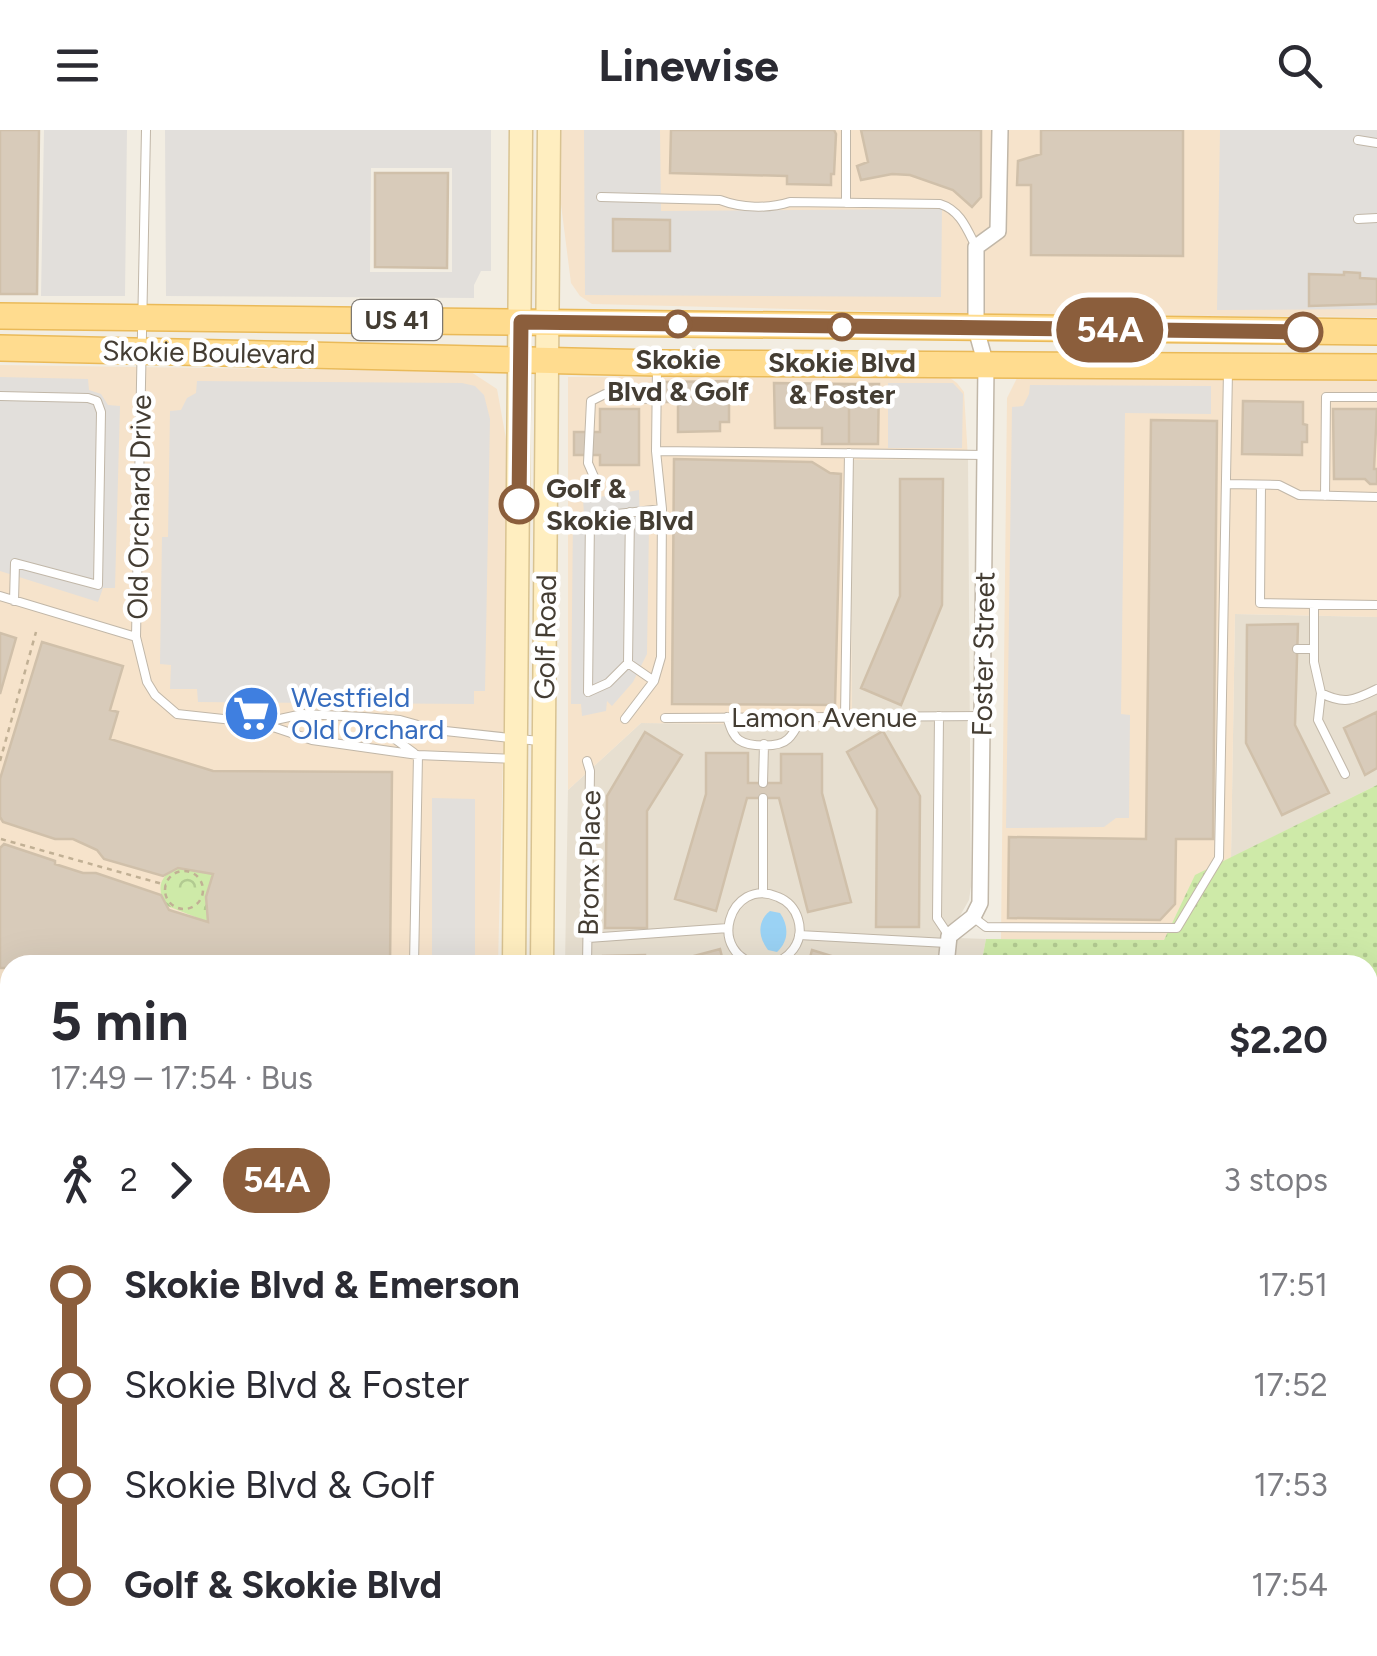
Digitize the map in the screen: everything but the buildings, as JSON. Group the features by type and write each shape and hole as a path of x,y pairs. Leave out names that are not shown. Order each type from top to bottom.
{"main road":[{"name":"Golf Road","path":"514,955 522,130"},
{"name":"Golf Road","path":"542,955 548,130"},
{"name":"Skokie Boulevard","path":"0,316 1377,332"},
{"name":"Skokie Boulevard","path":"0,348 656,362 1377,368"}],"street":[{"path":"976,246 998,232 1000,130"},
{"name":"Foster Street","path":"973,917 981,894 986,364 976,329 976,246"},
{"path":"947,955 948,940 973,917"}],"lane":[{"name":"Old Orchard Drive","path":"146,130 136,637 146,682 165,706 187,716 262,723 312,740 418,756 517,749 543,742"},
{"path":"846,130 846,204"},
{"path":"1358,140 1377,143"},
{"path":"600,198 720,200 734,206 949,207 964,222 976,246"},
{"path":"1358,219 1377,218"},
{"path":"625,719 654,681 662,657 662,508 656,451 656,362"},
{"path":"973,917 986,927 1178,928 1219,858 1228,367"},
{"path":"598,486 588,463 590,401 605,394 656,400"},
{"path":"0,396 88,398 97,401 101,412 98,585 15,563 14,600"},
{"path":"1326,496 1326,397 1377,397"},
{"path":"656,451 985,454"},
{"path":"845,717 849,453"},
{"path":"1226,484 1280,485 1299,496 1377,497"},
{"path":"1260,485 1260,603 1377,605"},
{"path":"630,512 628,664 608,683 588,692 590,517 630,512 662,508"},
{"name":"Old Orchard Drive","path":"0,596 136,637"},
{"path":"1314,604 1314,650 1321,693 1318,720 1344,774"},
{"path":"1297,649 1314,650"},
{"path":"628,664 654,681"},
{"path":"1321,693 1337,701 1359,698 1377,689"},
{"name":"Old Orchard Drive","path":"262,723 303,714 400,720 517,749"},
{"path":"799,935 948,940 937,918 939,716"},
{"name":"Lamon Avenue","path":"665,718 982,716"},
{"path":"364,717 418,756 414,955"},
{"path":"727,718 734,736 742,743 779,744 790,738 802,717"},
{"path":"763,783 764,744"},
{"name":"Bronx Place","path":"587,761 588,955"},
{"path":"763,798 763,893"},
{"path":"738,955 728,928 735,908 742,900 763,893 774,894 791,906 800,925 791,953 787,955"},
{"path":"588,938 728,928"}],"path":[{"path":"0,761 36,632"},
{"path":"0,838 166,885"},
{"path":"185,871 196,876 202,893 196,904 178,908 168,900 166,885 174,874 185,871"}],"shaded area":[{"path":"44,130 127,130 125,296 41,296"},
{"path":"165,130 491,130 491,271 481,271 474,285 474,298 166,296","holes":["371,168 452,168 452,272 370,272"]},
{"path":"559,130 1377,130 1377,317 987,314 592,304 571,283 558,181"},
{"path":"584,130 660,130 661,211 942,209 941,297 585,295"},
{"path":"1220,130 1377,130 1377,309 1217,310"},
{"name":"Westfield Old Orchard","path":"0,365 471,372 497,389 510,461 498,955 0,955"},
{"path":"1018,376 1377,381 1377,617 1235,614 1231,858 1195,876 1164,940 1001,939 1007,398"},
{"path":"0,377 88,379 89,390 101,394 108,405 120,406 115,588 103,588 98,602 0,571"},
{"path":"568,377 950,378 957,383 964,392 968,459 850,460 852,725 641,723 568,790"},
{"path":"197,381 462,383 475,386 484,395 490,419 485,691 474,691 474,704 198,702 197,689 170,689 171,665 160,664 162,537 168,537 170,411 181,410 187,398 196,393"},
{"path":"888,383 953,383 963,394 962,448 888,448"},
{"path":"1030,385 1211,386 1211,414 1125,413 1121,714 1130,715 1129,818 1116,818 1104,827 1006,828 1012,407 1023,406"},
{"path":"850,459 968,459 971,886 969,900 957,921 957,938 986,939 983,955 565,955 568,790 641,723 852,725"},
{"path":"639,490 640,524 649,525 647,654 633,682 612,706 607,701 606,711 582,716 581,704 571,704 573,517 584,513 583,500"},
{"path":"1235,614 1377,617 1377,785 1231,858"},
{"path":"432,798 475,799 475,955 432,955"}],"green space":[{"path":"1377,785 1377,955 983,955 986,939 1164,940 1195,875"},
{"path":"178,868 213,874 206,897 208,922 165,905 161,883"}],"water":[{"path":"770,911 780,913 786,928 786,938 777,952 768,950 761,935 761,924"}],"bus line":[{"name":"54A","path":"519,504 521,322 1303,332"}],"place":[{"name":"Skokie Blvd & Golf","path":"678,324"},
{"name":"Skokie Blvd & Foster","path":"842,327"},
{"name":"Golf & Skokie Blvd","path":"519,504"},
{"name":"Westfield Old Orchard","path":"252,713"}]}
